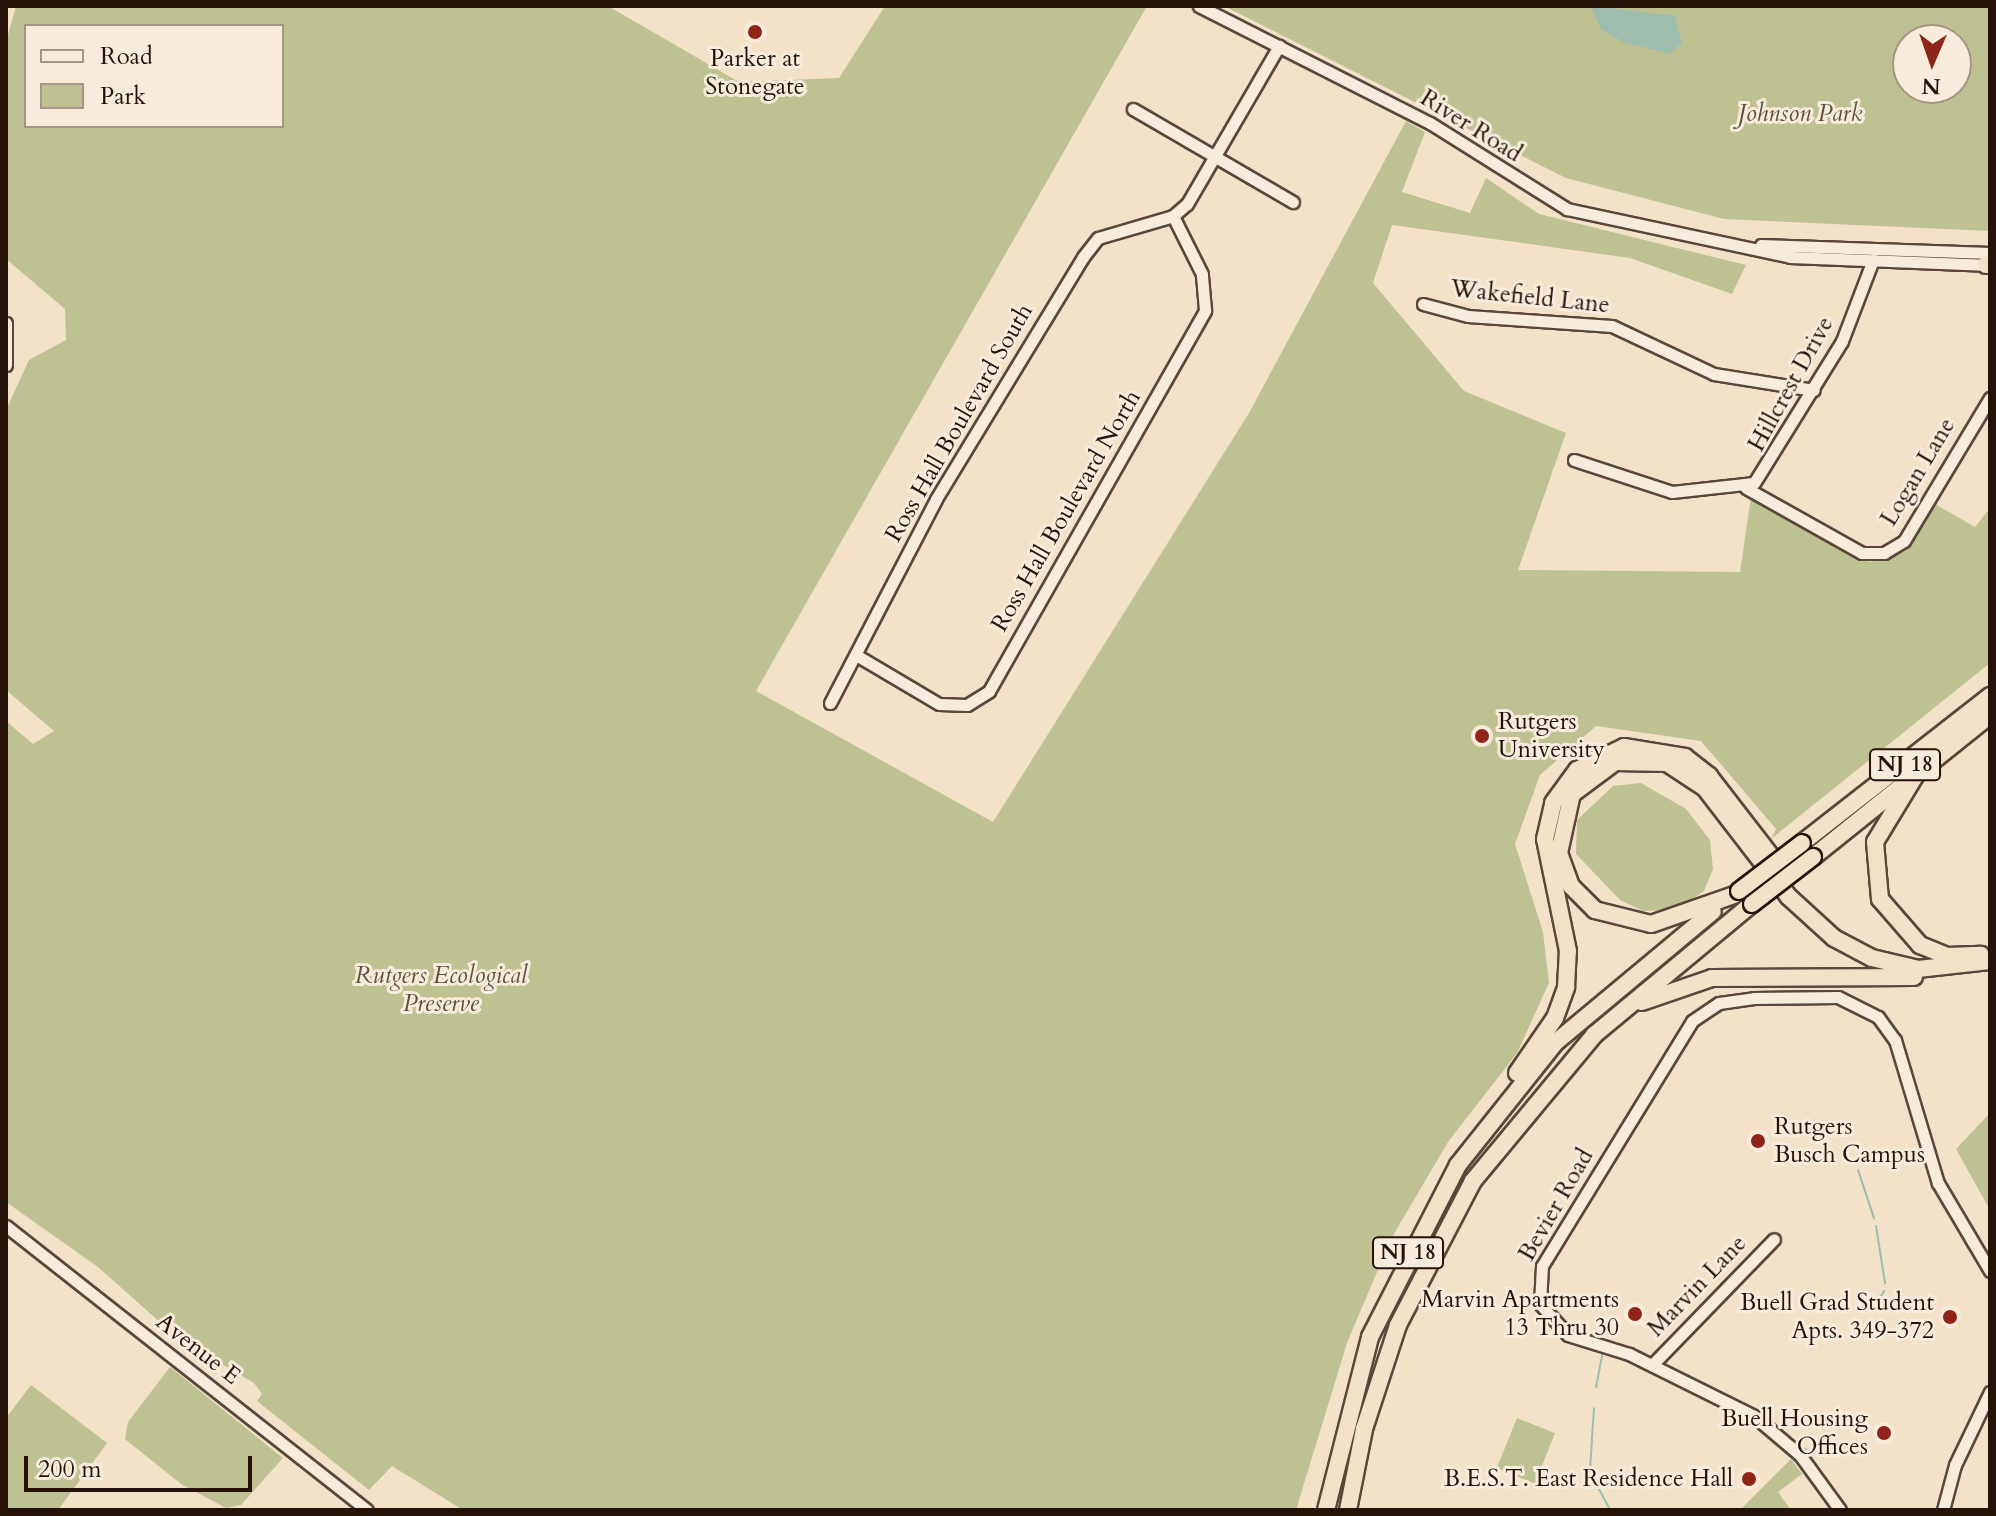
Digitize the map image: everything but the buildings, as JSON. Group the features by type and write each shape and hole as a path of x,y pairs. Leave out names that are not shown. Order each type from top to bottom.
{"highway":[{"name":"NJ 18","path":"1348,1510 1383,1364 1439,1238 1521,1115 1615,1015 1752,904 1808,850 1990,696"},
{"name":"NJ 18","path":"1326,1510 1341,1431 1398,1273 1436,1200 1504,1102 1606,995 1736,893 1808,850 1915,776 1990,715"},
{"path":"1504,1102 1564,996 1568,951 1546,828 1567,780 1596,757 1646,746 1700,767 1826,932"},
{"path":"1736,893 1651,924 1595,910 1571,886 1559,853 1561,819 1572,794 1615,762 1648,759 1677,767 1705,788 1789,897 1826,932 1872,958 1934,970 1990,961"},
{"path":"1915,776 1875,842 1880,899 1897,927 1927,949 1959,957 1990,953"},
{"path":"1615,1015 1696,980 1924,977 1934,970"},
{"path":"1316,1510 1341,1431"}],"street":[{"name":"River Road","path":"1199,6 1430,123 1567,209 1790,257 1989,262"},
{"path":"1173,216 1218,156 1279,46"},
{"path":"1133,109 1293,202"},
{"name":"Ross Hall Boulevard North","path":"856,655 939,704 967,705 989,691 1205,310 1202,274 1173,216"},
{"name":"Ross Hall Boulevard South","path":"830,703 936,499 1083,257 1111,232 1173,216"},
{"name":"River Road","path":"1733,244 1989,262"},
{"name":"Hillcrest Drive","path":"1746,488 1768,471 1814,390 1873,260"},
{"name":"Wakefield Lane","path":"1423,304 1468,316 1612,326 1722,376 1814,390"},
{"path":"6,323 6,365"},
{"name":"Logan Lane","path":"1746,488 1862,553 1884,553 1904,541 1990,398"},
{"path":"1574,460 1672,492 1746,488"},
{"name":"Bevier Road","path":"1840,1510 1774,1430 1652,1365 1556,1328 1542,1310 1538,1280 1685,1029 1711,1006 1742,998 1838,997 1878,1017 1895,1040 1938,1183 1990,1271"},
{"name":"Avenue E","path":"6,1226 367,1509"},
{"name":"Marvin Lane","path":"1652,1365 1774,1239"},
{"path":"1943,1510 1955,1465 1990,1392"}],"green space":[{"name":"Rutgers Ecological Preserve","path":"16,6 608,6 739,82 839,78 885,6 1147,6 756,691 993,822 1249,413 1406,121 1425,132 1402,192 1470,213 1486,178 1539,214 1746,265 1732,294 1630,258 1392,225 1373,283 1464,391 1566,433 1518,570 1740,572 1751,497 1870,562 1904,552 1935,504 1975,527 1990,508 1990,663 1771,839 1776,829 1701,741 1596,726 1540,775 1515,844 1543,932 1549,983 1517,1053 1448,1142 1391,1239 1347,1343 1296,1510 463,1510 392,1466 369,1490 257,1401 262,1394 254,1383 180,1340 98,1267 6,1202 6,721 33,744 54,731 6,690 6,410 29,360 66,340 65,309 6,259 6,42"},
{"name":"Johnson Park","path":"1224,6 1990,6 1990,231 1724,219 1566,178"},
{"path":"1641,783 1686,809 1710,840 1713,869 1704,891 1678,910 1643,911 1620,900 1576,854 1577,820 1613,786"},
{"path":"1990,1113 1990,1210 1956,1149"},
{"path":"170,1367 283,1458 241,1505 226,1508 181,1484 125,1439 128,1422"},
{"path":"31,1385 107,1443 58,1510 6,1510 6,1418"},
{"path":"1517,1418 1555,1433 1535,1483 1497,1468"},
{"path":"1791,1459 1802,1474 1778,1492 1791,1510 1740,1510"}],"shaded area":[{"path":"1591,6 1675,16 1682,43 1669,54 1623,42 1600,28"}],"waterway":[{"path":"1858,1170 1874,1218"},
{"path":"1876,1226 1885,1283"},
{"path":"1878,1301 1884,1291"},
{"path":"1596,1387 1603,1352"},
{"path":"1590,1469 1594,1408"},
{"path":"1592,1476 1610,1510"}],"place":[{"name":"Parker at Stonegate","path":"755,32"},
{"name":"Rutgers University","path":"1482,736"},
{"name":"Rutgers Busch Campus","path":"1758,1141"},
{"name":"Marvin Apartments 13 Thru 30","path":"1635,1314"},
{"name":"Buell Grad Student Apts. 349-372","path":"1950,1317"},
{"name":"Buell Housing Offices","path":"1884,1433"},
{"name":"B.E.S.T. East Residence Hall","path":"1749,1479"}]}
